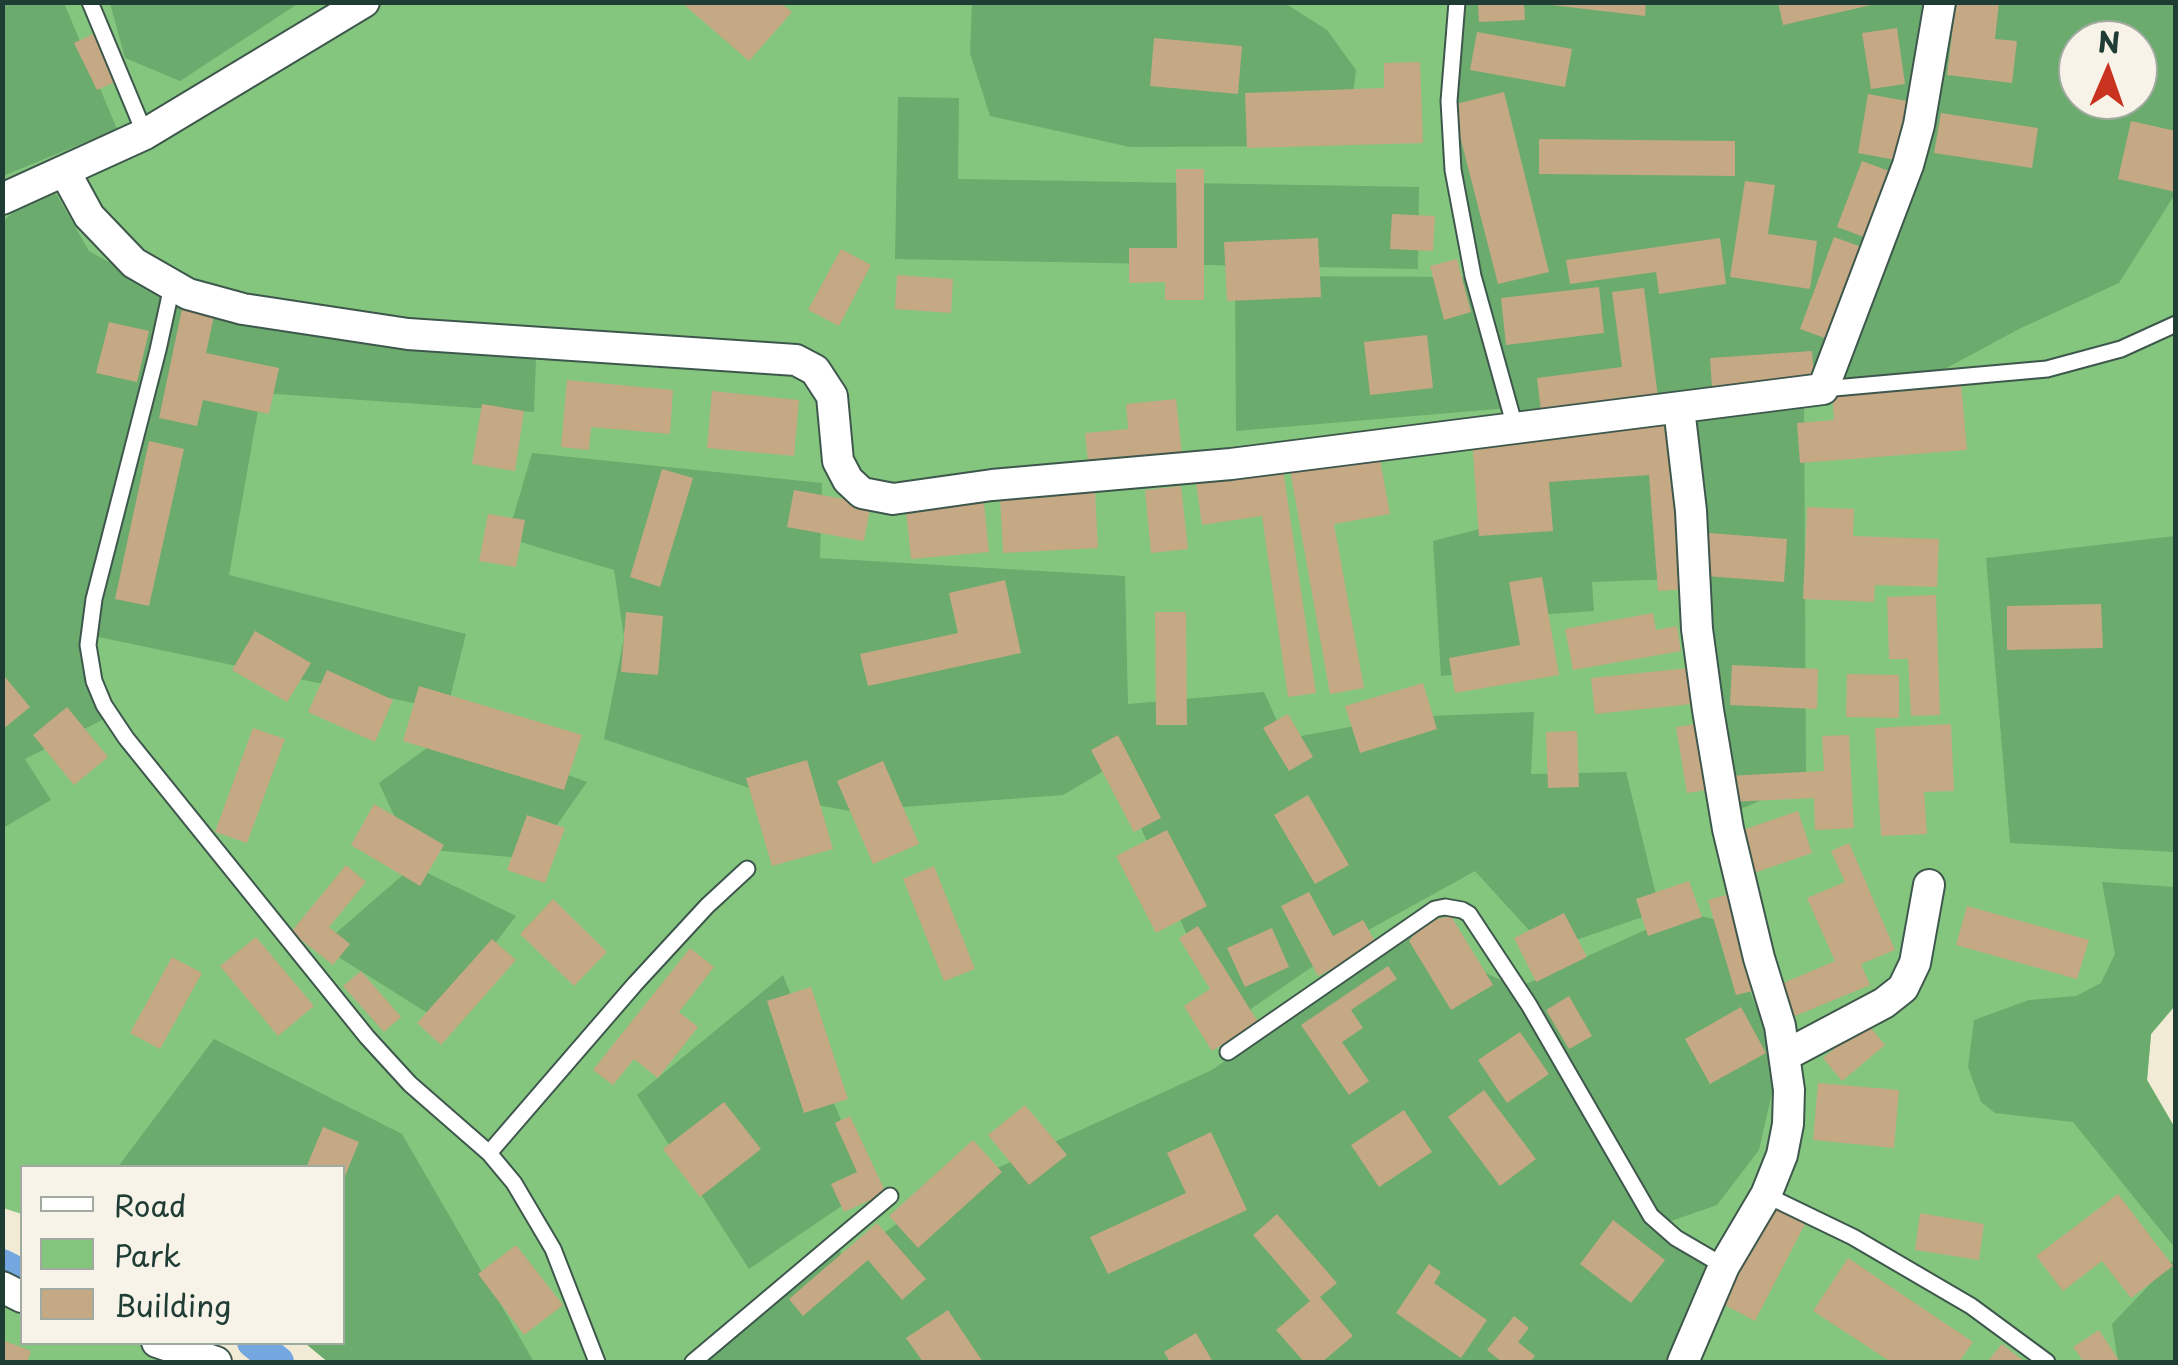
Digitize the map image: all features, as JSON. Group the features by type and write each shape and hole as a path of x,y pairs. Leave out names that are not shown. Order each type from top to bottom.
{"street":[{"path":"64,172 89,216 134,263 172,286 243,309 408,334 796,360 815,370 832,396 838,461 848,480 862,492 883,498 1231,464 1823,389 1908,166 1920,125 1940,2"},
{"path":"2,199 145,134 352,6"},
{"path":"1679,408 1691,512 1701,663 1736,866 1786,1055 1788,1124 1782,1155 1766,1195 1724,1266 1683,1362"},
{"path":"1786,1055 1884,1003 1903,988 1915,963 1929,885"},
{"path":"166,1345 216,1362"}],"lane":[{"path":"90,2 145,134"},
{"path":"1457,2 1449,85 1453,170 1470,261 1515,426"},
{"path":"172,286 94,599 88,645 94,682 126,738 367,1038 410,1084 489,1153 526,1199 553,1249 598,1362"},
{"path":"1823,389 2047,369 2122,349 2176,324"},
{"path":"489,1153 635,984 747,868"},
{"path":"1228,1052 1435,909 1462,910 1469,914 1529,1005 1651,1216 1676,1238 1724,1266"},
{"path":"1766,1195 1853,1237 1972,1306 2047,1362"},
{"path":"693,1362 890,1196"}],"green space":[{"path":"110,2 299,3 180,81 125,58"},
{"path":"1283,2 1327,30 1356,70 1350,117 1324,146 1130,147 990,116 970,53 972,3"},
{"path":"3,3 2175,3 2176,1005 2151,1034 2147,1080 2175,1128 2175,1362 328,1362 307,1345 345,1345 345,1165 20,1165 20,1213 3,1208"},
{"path":"3,3 64,3 117,129 3,176"},
{"path":"1454,3 2175,3 2175,194 2119,283 2019,329 1941,371 1804,389 1806,781 1722,817 1683,404 1514,424 1509,408 1236,431 1235,276 1470,277 1451,76"},
{"path":"898,97 959,98 958,179 1419,187 1418,269 895,259"},
{"path":"49,181 89,251 152,286 398,323 537,332 534,412 261,393 229,575 466,634 447,710 89,635 110,716 25,759 51,800 3,828 2,222"},
{"path":"1667,450 1675,579 1592,582 1594,611 1535,615 1540,667 1441,676 1433,541 1499,524 1507,467"},
{"path":"532,453 822,483 820,558 1125,576 1128,704 1264,692 1285,739 1404,717 1534,712 1531,774 1626,772 1660,911 1547,950 1475,871 1354,938 1226,1026 1114,765 1063,795 850,811 779,798 604,739 624,637 614,570 507,538"},
{"path":"2175,536 2175,852 2010,843 1986,558"},
{"path":"450,731 587,782 533,859 409,848 379,783"},
{"path":"413,866 516,916 437,1019 321,946"},
{"path":"2102,882 2175,887 2175,1005 2151,1034 2147,1080 2175,1128 2175,1248 2073,1122 1995,1113 1981,1102 1968,1067 1974,1020 2029,1000 2076,996 2101,983 2115,954"},
{"path":"1685,912 1721,921 1779,1062 1759,1150 1717,1205 1654,1227 1714,1263 1679,1362 712,1362 704,1352 838,1245 844,1261 936,1196 1212,1070 1424,922 1449,955 1517,988"},
{"path":"783,975 868,1188 749,1269 637,1095"},
{"path":"214,1039 402,1134 534,1362 328,1362 307,1345 345,1345 345,1165 119,1165"},
{"path":"2175,1258 2175,1362 2118,1362 2112,1324"},
{"path":"2,1294 20,1300 20,1345 160,1345 213,1362 3,1362"}],"building":[{"path":"681,2 780,2 792,12 749,61"},
{"path":"1478,2 1524,2 1525,20 1479,22"},
{"path":"1646,2 1645,16 1551,5"},
{"path":"1778,2 1876,2 1876,4 1783,25"},
{"path":"1956,2 1999,2 1995,39 2017,41 2012,83 1947,75"},
{"path":"1897,28 1905,84 1871,89 1862,33"},
{"path":"1477,32 1572,49 1565,87 1470,70"},
{"path":"93,34 117,81 97,90 74,43"},
{"path":"1154,38 1242,46 1238,94 1150,86"},
{"path":"1420,62 1423,143 1247,148 1245,93 1384,88 1384,63"},
{"path":"1504,92 1549,272 1498,284 1452,105"},
{"path":"1868,94 1912,102 1901,161 1858,153"},
{"path":"1941,113 2038,128 2032,168 1934,153"},
{"path":"2131,121 2176,131 2176,192 2118,179"},
{"path":"1539,139 1735,141 1735,176 1539,174"},
{"path":"1862,161 1900,175 1875,241 1837,227"},
{"path":"1176,169 1204,169 1204,300 1165,300 1165,282 1129,283 1129,248 1177,248"},
{"path":"1745,181 1775,185 1768,234 1817,241 1810,289 1730,277"},
{"path":"1392,214 1435,216 1433,251 1390,249"},
{"path":"1834,237 1870,250 1836,342 1800,329"},
{"path":"1318,238 1321,297 1227,301 1224,242"},
{"path":"1720,238 1726,284 1659,294 1656,272 1570,284 1566,260"},
{"path":"841,249 871,265 839,326 808,310"},
{"path":"1457,259 1471,312 1444,320 1430,266"},
{"path":"897,275 953,279 951,313 895,309"},
{"path":"1599,287 1604,333 1506,345 1501,298"},
{"path":"1644,288 1658,397 1541,411 1537,378 1622,367 1612,292"},
{"path":"182,309 214,316 206,353 279,368 269,414 203,400 197,426 159,418"},
{"path":"109,322 149,331 137,382 96,373"},
{"path":"1427,335 1433,388 1370,395 1364,342"},
{"path":"1812,351 1814,381 1712,388 1710,358"},
{"path":"567,380 673,390 670,434 591,427 589,450 561,447"},
{"path":"1961,383 1967,450 1800,463 1797,423 1834,420 1832,394"},
{"path":"712,391 799,400 794,456 707,448"},
{"path":"1176,399 1182,453 1088,463 1085,433 1128,429 1126,404"},
{"path":"482,404 524,411 515,471 472,464"},
{"path":"1676,424 1688,589 1658,591 1649,475 1549,482 1553,531 1479,536 1472,439"},
{"path":"149,441 184,449 149,606 115,599"},
{"path":"1379,454 1390,514 1334,524 1364,688 1330,694 1290,470"},
{"path":"662,469 693,478 660,587 630,577"},
{"path":"1283,469 1316,693 1288,697 1262,516 1202,525 1196,482"},
{"path":"1181,486 1188,549 1151,553 1145,490"},
{"path":"794,490 871,504 864,541 787,527"},
{"path":"1095,491 1098,548 1003,553 1000,496"},
{"path":"983,493 989,552 911,559 905,501"},
{"path":"1807,507 1854,509 1853,536 1939,539 1937,587 1875,585 1874,602 1803,599"},
{"path":"488,514 525,520 516,567 479,561"},
{"path":"1709,533 1787,539 1784,582 1706,576"},
{"path":"1542,577 1559,675 1455,693 1449,658 1520,645 1509,582"},
{"path":"1005,580 1021,653 868,686 860,654 958,633 949,593"},
{"path":"1936,595 1940,715 1911,716 1908,659 1889,659 1887,597"},
{"path":"2101,604 2103,648 2007,650 2007,606"},
{"path":"626,612 663,616 658,675 621,672"},
{"path":"1155,612 1186,612 1187,725 1156,725"},
{"path":"1653,613 1656,630 1677,626 1681,651 1573,670 1565,629"},
{"path":"255,631 311,663 287,702 232,670"},
{"path":"1732,665 1818,669 1817,709 1730,705"},
{"path":"1689,668 1693,704 1595,714 1591,678"},
{"path":"327,670 393,700 375,742 308,712"},
{"path":"1847,674 1899,675 1899,718 1846,717"},
{"path":"5,677 30,707 2,730 2,679"},
{"path":"1423,683 1437,729 1360,753 1345,706"},
{"path":"419,686 582,735 564,790 403,741"},
{"path":"67,707 108,757 74,785 33,735"},
{"path":"1288,714 1313,757 1289,771 1263,728"},
{"path":"1702,723 1713,789 1687,793 1676,727"},
{"path":"1951,724 1954,791 1924,792 1927,834 1881,836 1875,728"},
{"path":"253,728 285,739 247,843 215,832"},
{"path":"1577,731 1579,787 1548,788 1546,732"},
{"path":"1118,735 1161,818 1134,832 1091,750"},
{"path":"1849,735 1854,828 1815,830 1814,798 1729,802 1727,776 1824,771 1822,736"},
{"path":"807,760 833,849 772,866 746,778"},
{"path":"883,761 919,844 873,864 837,781"},
{"path":"1308,795 1349,865 1315,884 1274,815"},
{"path":"374,804 444,845 420,886 351,845"},
{"path":"1798,811 1812,853 1754,873 1740,831"},
{"path":"527,815 565,828 545,883 507,870"},
{"path":"1167,830 1207,906 1156,933 1116,856"},
{"path":"1849,843 1895,950 1861,964 1870,985 1795,1016 1781,984 1835,961 1807,898 1845,882 1831,851"},
{"path":"346,865 366,882 329,927 350,944 333,965 291,932"},
{"path":"934,866 975,969 944,981 903,879"},
{"path":"1689,881 1702,917 1648,936 1636,899"},
{"path":"1309,892 1333,936 1363,920 1377,945 1318,976 1281,906"},
{"path":"1733,893 1761,989 1736,995 1708,900"},
{"path":"553,899 607,952 574,986 520,934"},
{"path":"1967,906 2089,940 2077,979 1956,945"},
{"path":"1564,913 1587,957 1536,982 1514,938"},
{"path":"1451,916 1493,985 1451,1010 1409,941 1424,922"},
{"path":"1198,926 1258,1022 1212,1051 1184,1006 1210,989 1179,938"},
{"path":"1272,928 1289,967 1245,987 1227,948"},
{"path":"256,937 314,1006 278,1036 220,966"},
{"path":"492,939 516,960 441,1045 417,1023"},
{"path":"690,948 714,967 679,1012 698,1027 658,1078 634,1059 613,1085 593,1070"},
{"path":"172,957 202,973 160,1049 130,1033"},
{"path":"1388,966 1397,979 1351,1010 1363,1028 1342,1042 1369,1081 1349,1095 1301,1025"},
{"path":"361,971 401,1017 384,1032 343,986"},
{"path":"811,987 848,1099 804,1113 767,1001"},
{"path":"1569,996 1592,1036 1569,1049 1546,1010"},
{"path":"1741,1007 1766,1053 1710,1084 1685,1039"},
{"path":"1866,1022 1885,1045 1842,1081 1823,1058"},
{"path":"1520,1032 1549,1074 1507,1103 1478,1060"},
{"path":"1818,1083 1899,1090 1894,1148 1813,1140"},
{"path":"1484,1090 1536,1159 1500,1186 1448,1117"},
{"path":"724,1102 761,1149 700,1197 663,1149"},
{"path":"1025,1105 1067,1155 1029,1185 988,1135"},
{"path":"1404,1110 1432,1152 1379,1187 1351,1145"},
{"path":"850,1116 886,1193 844,1212 831,1184 857,1172 835,1123"},
{"path":"323,1127 359,1142 345,1176 345,1165 307,1165"},
{"path":"1211,1132 1247,1210 1108,1274 1090,1237 1186,1193 1167,1153"},
{"path":"973,1140 1002,1172 918,1248 889,1216"},
{"path":"2118,1194 2173,1266 2131,1298 2102,1261 2063,1291 2036,1256"},
{"path":"1772,1205 1806,1222 1755,1321 1721,1303"},
{"path":"1920,1213 1984,1224 1979,1260 1915,1250"},
{"path":"1277,1214 1337,1283 1320,1297 1353,1336 1322,1362 1304,1362 1276,1330 1310,1301 1253,1235"},
{"path":"1613,1220 1665,1260 1631,1303 1580,1264"},
{"path":"877,1223 926,1279 902,1300 868,1260 803,1316 789,1299"},
{"path":"516,1245 563,1305 524,1335 478,1274"},
{"path":"1848,1258 1973,1342 1959,1362 1891,1362 1813,1311"},
{"path":"1429,1264 1441,1272 1434,1283 1487,1320 1461,1358 1396,1313"},
{"path":"948,1310 983,1362 923,1362 906,1338"},
{"path":"1514,1316 1529,1328 1518,1342 1535,1356 1530,1362 1502,1362 1487,1350"},
{"path":"2099,1330 2120,1362 2084,1362 2073,1347"},
{"path":"1196,1333 1213,1362 1170,1362 1164,1352"},
{"path":"2,1340 31,1351 27,1362 2,1362"},
{"path":"2002,1344 2025,1362 1987,1362"}],"waterway":[{"path":"2,1265 20,1274"},
{"path":"257,1345 278,1362"}]}
